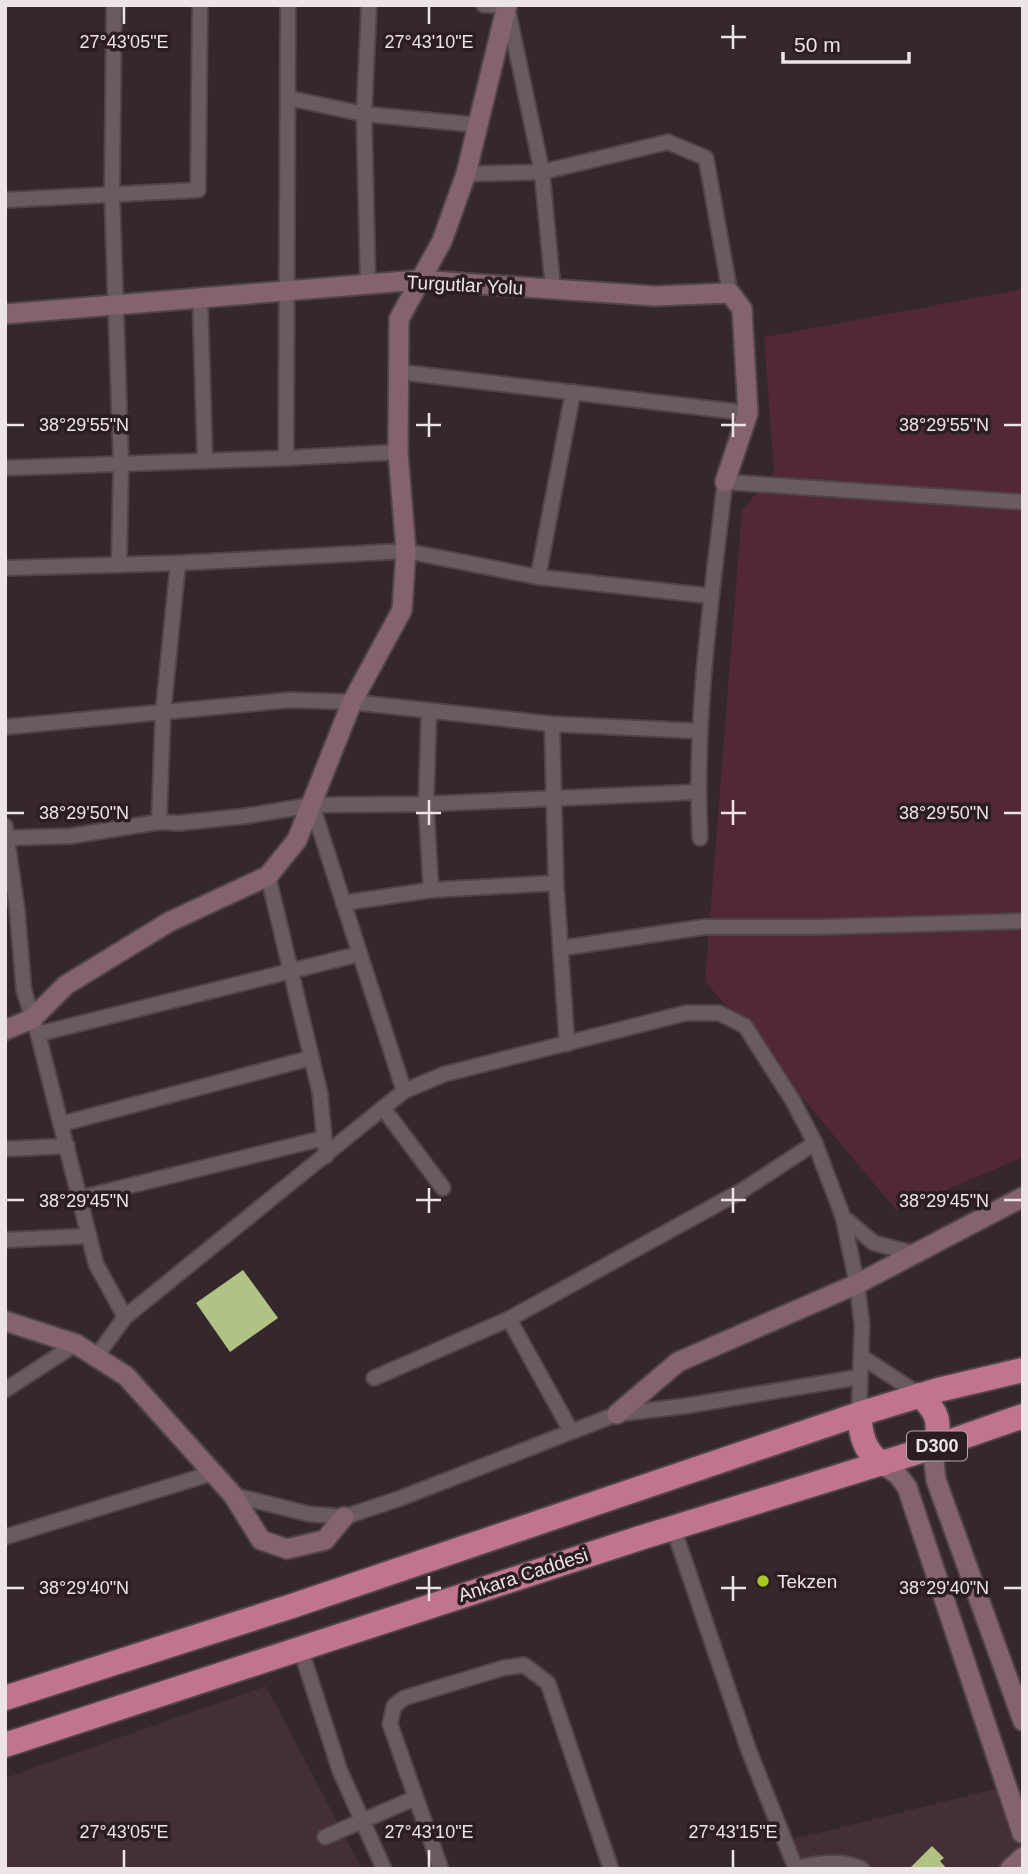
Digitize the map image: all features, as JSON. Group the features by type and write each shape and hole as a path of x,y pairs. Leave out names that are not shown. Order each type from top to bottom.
{"highway":[{"path":"5,1698 292,1606 920,1395 1023,1370"},
{"name":"D300","path":"920,1395 938,1418 937,1446"},
{"name":"D300","path":"859,1415 864,1445 882,1464"},
{"name":"Ankara Caddesi","path":"5,1745 300,1647 673,1527 882,1464 1023,1416"}],"street":[{"path":"114,5 112,194 121,464 119,565"},
{"path":"5,200 198,190 200,5"},
{"path":"286,458 288,5"},
{"path":"368,284 369,237 364,114 369,5"},
{"path":"484,5 507,6"},
{"path":"35,1026 66,985 157,929 268,876 297,840 352,702 402,610 406,551 398,452 399,318 442,241 466,174 507,6"},
{"path":"507,6 542,172 554,289"},
{"path":"288,98 364,114 478,125"},
{"path":"466,174 542,172 668,142 706,158 730,293 742,309 748,413 725,482 711,596 699,731 697,792 700,838"},
{"name":"Turgutlar Yolu","path":"5,314 419,280 655,296 730,293"},
{"path":"200,298 205,461"},
{"path":"398,372 748,413"},
{"path":"538,577 573,392"},
{"path":"5,468 398,452"},
{"path":"725,482 1023,502"},
{"path":"5,568 178,563 406,551 538,577 711,596"},
{"path":"159,822 163,713 178,563"},
{"path":"5,727 290,700 352,702 552,724 699,731"},
{"path":"429,711 426,804 431,890"},
{"path":"552,724 556,883 567,1044"},
{"path":"125,1317 96,1264 24,991 6,834 71,836 159,822 179,823 246,816 312,806 554,800 697,792"},
{"path":"312,806 404,1091"},
{"path":"268,876 320,1093 326,1156"},
{"path":"343,904 431,890 556,883"},
{"path":"562,948 704,928 818,928 1023,922"},
{"path":"5,1030 289,972 359,954"},
{"path":"96,1357 125,1317 404,1091 445,1074 686,1013 719,1013 745,1026 793,1101 816,1143 843,1217 857,1284 862,1325 859,1415"},
{"path":"61,1124 311,1058"},
{"path":"383,1108 443,1188"},
{"path":"80,1198 324,1138"},
{"path":"374,1378 509,1319 743,1190 816,1143"},
{"path":"5,1149 67,1146"},
{"path":"617,1414 678,1362 857,1284 1023,1197"},
{"path":"843,1217 874,1243 912,1253"},
{"path":"5,1240 89,1236"},
{"path":"509,1319 571,1431"},
{"path":"5,1321 76,1344 126,1376 233,1495 261,1540 287,1549 325,1540 344,1517"},
{"path":"5,1390 76,1344"},
{"path":"862,1357 920,1395"},
{"path":"233,1495 309,1514 344,1517 401,1498 617,1414 860,1377"},
{"path":"937,1446 933,1462 936,1480 1023,1721"},
{"path":"882,1464 897,1474 906,1487 1022,1832 1023,1851"},
{"path":"5,1537 213,1472"},
{"path":"673,1527 749,1751 796,1869 815,1863 838,1863 862,1869"},
{"path":"300,1647 340,1771 384,1869"},
{"path":"441,1869 390,1724 394,1706 404,1698 503,1668 524,1665 548,1683 611,1869"},
{"path":"325,1837 415,1798"},
{"path":"1010,1869 1023,1857"}],"shaded area":[{"path":"1023,289 1023,1157 897,1211 705,981 742,510 774,472 764,337"},
{"path":"266,1686 362,1869 5,1869 5,1778"},
{"path":"1007,1786 1022,1833 1023,1851 1010,1869 796,1868 786,1841"}],"building":[{"path":"243,1270 278,1318 230,1352 196,1303"},
{"path":"932,1846 944,1858 940,1861 947,1869 909,1869"}],"place":[{"name":"Tekzen","path":"763,1581"}]}
